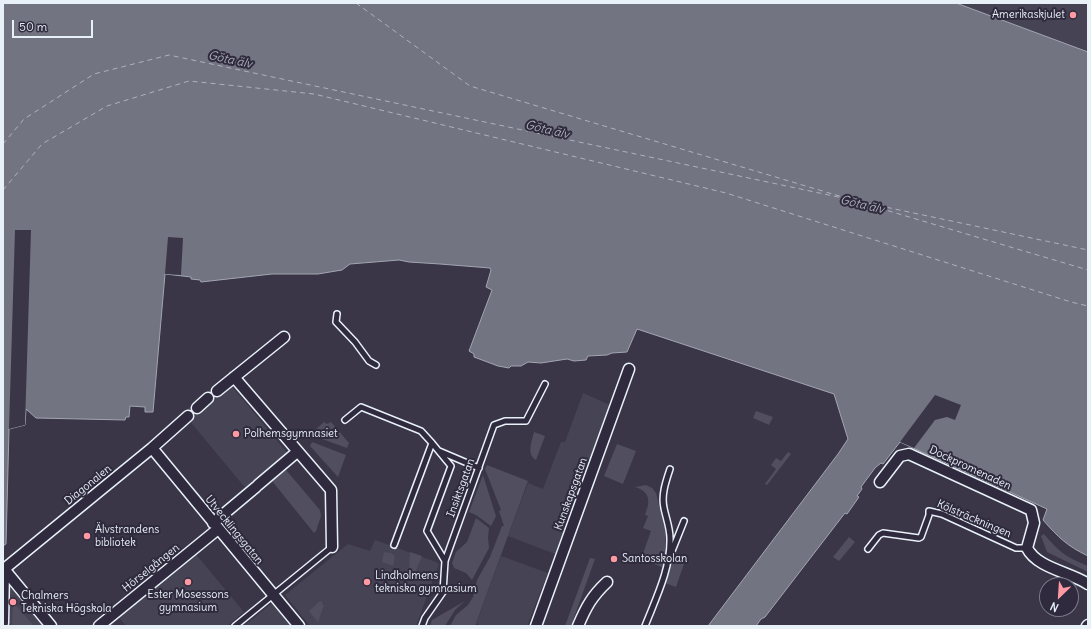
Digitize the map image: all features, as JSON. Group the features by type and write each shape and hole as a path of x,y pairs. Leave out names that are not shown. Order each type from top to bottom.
{"street":[{"path":"217,391 284,337"},
{"name":"Kunskapsgatan","path":"536,626 629,370"},
{"path":"234,377 331,490 332,547"},
{"path":"197,408 208,398"},
{"name":"Diagonalen","path":"4,570 152,448 188,416"},
{"name":"Utvecklingsgatan","path":"152,448 299,626"},
{"name":"Hörselgången","path":"99,626 216,526 257,486 297,452"},
{"name":"Dockpromenaden","path":"880,482 900,456 909,454 1031,510 1034,523 1028,544"},
{"path":"1028,544 1031,555 1042,562 1088,584"},
{"path":"3,623 4,570"},
{"path":"4,570 51,626"},
{"path":"578,626 587,604 607,582"}],"lane":[{"path":"337,314 336,322 355,342 369,361 376,365"},
{"name":"Insiktsgatan","path":"422,626 425,618 443,592 445,561 494,425 505,422 526,421 545,384"},
{"path":"345,420 361,407 422,431 451,466 427,532 445,561"},
{"path":"394,545 432,443"},
{"path":"438,450 479,468"},
{"path":"668,559 670,538 663,499 670,469"},
{"name":"Kölsträckningen","path":"868,549 883,533 908,537 921,537 929,511 942,514 1016,548 1028,544"},
{"path":"645,626 662,581 668,559 684,522"},
{"path":"235,626 332,547"}],"shaded area":[{"path":"956,3 1088,3 1088,52"},
{"name":"Polhemsgymnasiet","path":"225,378 289,455 247,490 183,413"},
{"path":"583,393 610,405 555,554 508,536 528,483 543,489 561,442 565,442"},
{"path":"756,411 773,417 769,425 753,418"},
{"path":"324,422 327,424 331,422 349,443 347,448 322,439 315,430"},
{"path":"534,432 545,436 536,460 530,451"},
{"path":"312,442 346,455 338,477 310,446"},
{"path":"617,444 636,451 623,484 604,476"},
{"path":"788,452 791,454 767,485 765,484 776,469 771,465 776,458 781,461"},
{"path":"487,465 528,481 475,626 450,626 456,615 468,605 473,597 477,580 490,557 502,526 504,526 499,511 501,510 485,469"},
{"path":"286,470 320,510 321,516 314,533 272,481"},
{"path":"483,475 496,516 491,526 476,515 469,512"},
{"path":"646,485 652,488 656,493 666,533 664,565 662,567 641,559 651,531 643,528 648,516 645,515 648,506 647,495 635,487"},
{"path":"476,518 489,528 489,548 472,580 466,573 454,568 452,563 456,552 467,542"},
{"path":"1044,534 1063,553 1088,566 1088,572 1047,552 1041,536"},
{"path":"849,537 855,542 839,561 833,557"},
{"name":"Lindholmens tekniska gymnasium","path":"375,540 439,564 416,626 310,626 285,595 348,544 370,551"},
{"name":"Ester Mosessons gymnasium","path":"194,552 244,612 227,626 126,626 117,615"},
{"path":"384,552 391,553 395,556 393,566 382,562"},
{"path":"410,552 422,556 415,573 409,571"},
{"path":"501,556 548,573 527,626 483,626 476,624"},
{"path":"590,558 595,559 571,626 565,626"},
{"path":"673,560 684,564 676,587 665,583"},
{"name":"Chalmers Tekniska Högskola","path":"3,578 43,626 3,626"},
{"path":"320,601 323,602 322,604 324,605 318,622 309,611"},
{"path":"465,601 455,610 445,626 430,626 432,620"},
{"path":"13,602 34,626 12,626"},
{"path":"272,603 290,626 244,626"}],"water":[{"name":"Göta älv","path":"3,3 956,3 1088,52 1088,556 1074,549 1063,541 1043,520 1047,509 900,442 883,464 881,463 875,468 861,487 862,489 857,496 859,497 847,514 845,513 765,617 761,619 756,626 708,626 848,439 834,394 637,329 627,352 588,356 586,360 574,361 567,359 541,363 528,362 521,366 511,366 509,368 498,366 474,357 474,354 469,351 492,290 486,287 491,270 490,268 399,260 350,264 342,270 318,274 272,274 201,282 200,280 191,279 191,277 165,274 153,412 145,412 145,407 130,406 129,417 126,417 125,420 36,418 26,409 25,425 9,429 6,544 3,546"}],"pier":[{"path":"15,230 31,230 25,425 9,429"},
{"path":"168,237 183,238 181,275 165,274"},
{"path":"935,395 961,405 955,420 947,417 935,420 914,448 900,442"}],"ferry route":[{"path":"356,3 470,86 846,198"},
{"path":"3,144 24,119 94,74 169,55 1088,250"},
{"path":"3,190 42,144 107,106 189,81 314,94 726,193 1071,302 1088,306"},
{"path":"862,203 1088,270"}],"place":[{"name":"Amerikaskjulet","path":"1073,15"},
{"name":"Polhemsgymnasiet","path":"236,434"},
{"name":"Älvstrandens bibliotek","path":"87,536"},
{"name":"Santosskolan","path":"614,559"},
{"name":"Ester Mosessons gymnasium","path":"188,582"},
{"name":"Lindholmens tekniska gymnasium","path":"367,582"},
{"name":"Chalmers Tekniska Högskola","path":"13,602"}]}
